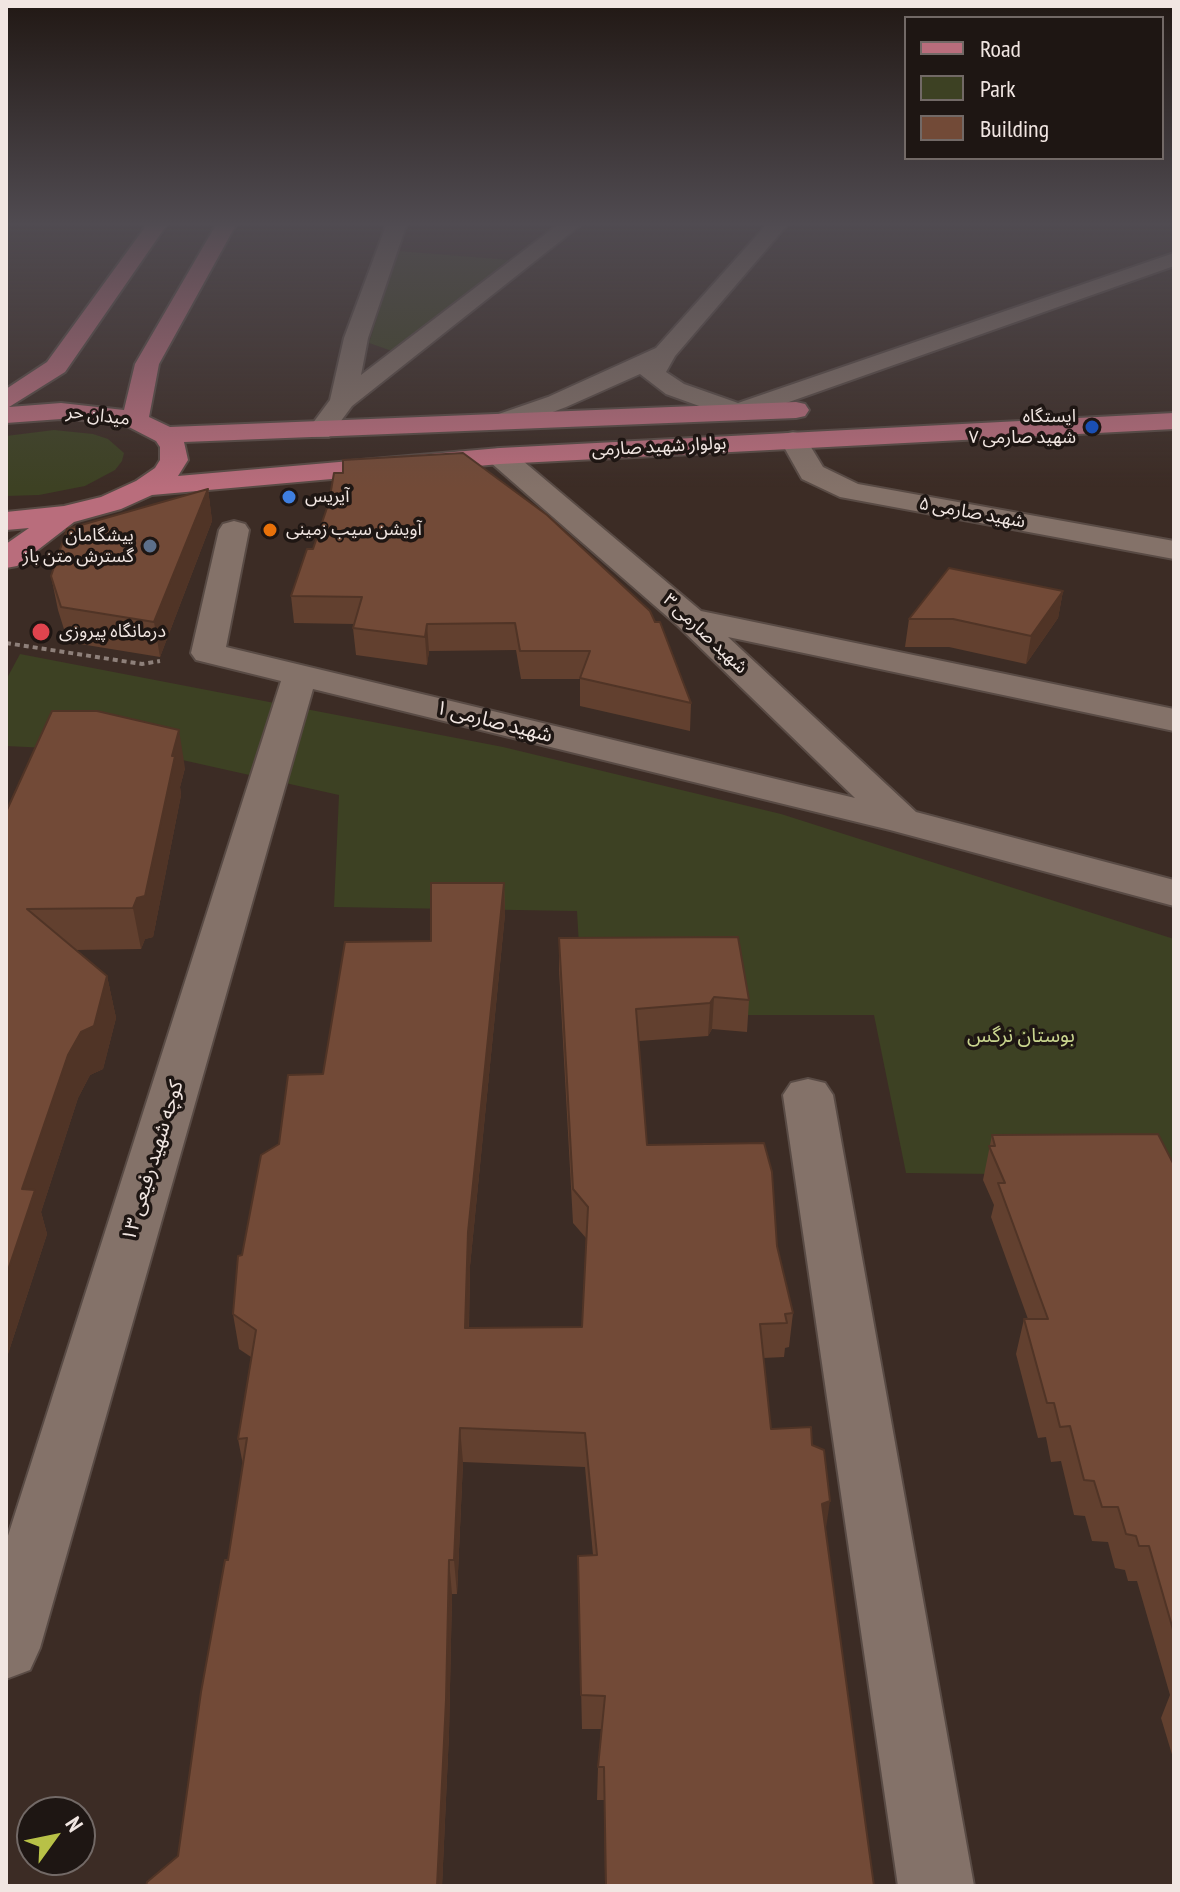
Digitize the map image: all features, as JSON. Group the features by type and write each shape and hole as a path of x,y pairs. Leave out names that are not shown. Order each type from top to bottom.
{"main road":[{"path":"6,400 56,367 95,311"},
{"path":"135,420 147,364 177,311"},
{"name":"بولوار شهید صارمی","path":"146,487 500,439 738,412 818,409"},
{"name":"میدان حر","path":"6,415 61,411 101,413 135,420 166,435"},
{"name":"بولوار شهید صارمی","path":"166,435 320,431 500,439 793,440 1174,421"},
{"path":"6,521 65,515 111,503 146,487 165,474 174,460 174,447 166,435"},
{"path":"6,559 65,515"}],"street":[{"path":"343,401 356,338 366,311"},
{"path":"320,431 343,401 459,311"},
{"path":"702,311 665,353 652,374 675,389 738,412 1029,311"},
{"path":"500,439 557,402 665,353"},
{"name":"شهید صارمی ۳","path":"500,439 902,821"},
{"name":"شهید صارمی ۵","path":"793,440 812,473 850,491 1174,550"},
{"path":"208,653 234,530"},
{"path":"690,619 1174,720"},
{"name":"شهید صارمی ۱","path":"208,653 902,821 1174,893"},
{"name":"کوچه شهید رفیعی ۱۳","path":"6,1648 300,675"},
{"path":"808,1095 936,1886"}],"path":[{"path":"6,643 142,664 208,653"}],"green space":[{"path":"379,311 446,311 395,352 369,343"},
{"path":"54,430 93,434 108,439 124,453 122,461 115,470 85,486 39,495 6,496 6,436"},
{"name":"بوستان نرگس","path":"20,654 503,747 781,814 1174,939 1174,1176 906,1173 874,1015 583,1015 577,911 334,907 339,795 151,753 6,746 6,680"}],"building":[{"path":"463,453 547,515 650,611 655,622 660,622 691,703 580,678 590,651 520,651 515,623 427,624 425,637 353,628 362,597 291,596 307,549 313,549 329,502 334,473 343,473 343,460"},
{"path":"208,489 154,622 61,607 51,576 67,529"},
{"path":"949,568 1063,591 1031,636 953,619 909,619"},
{"path":"52,711 97,711 179,730 145,896 137,898 133,908 27,909 107,976 94,1026 81,1032 68,1055 22,1189 35,1190 6,1276 6,812"},
{"path":"431,883 504,883 468,1232 465,1328 582,1327 588,1207 573,1189 559,938 738,937 749,1000 714,997 710,1003 636,1009 647,1145 764,1143 772,1172 777,1246 793,1313 785,1314 787,1323 760,1324 771,1429 811,1427 812,1445 824,1450 830,1501 822,1504 874,1886 606,1886 604,1767 598,1767 605,1696 581,1695 578,1556 597,1555 585,1433 460,1428 454,1560 449,1560 437,1886 146,1886 178,1856 201,1692 225,1560 228,1560 247,1438 238,1439 256,1330 233,1314 238,1256 242,1255 261,1155 279,1144 288,1075 323,1074 345,942 431,941"},
{"path":"1158,1134 1174,1165 1174,1633 1149,1546 1139,1546 1136,1536 1126,1534 1118,1507 1102,1507 1094,1481 1084,1480 1070,1426 1060,1427 1054,1403 1047,1403 1024,1319 1048,1319 998,1183 1005,1183 989,1146 995,1146 992,1135"}],"place":[{"name":"ایستگاه شهید صارمی ۷","path":"1092,427"},
{"name":"آیریس","path":"289,497"},
{"name":"آویشن سیب زمینی","path":"270,530"},
{"name":"پیشگامان گسترش متن باز","path":"150,546"},
{"name":"درمانگاه پیروزی","path":"41,632"}]}
